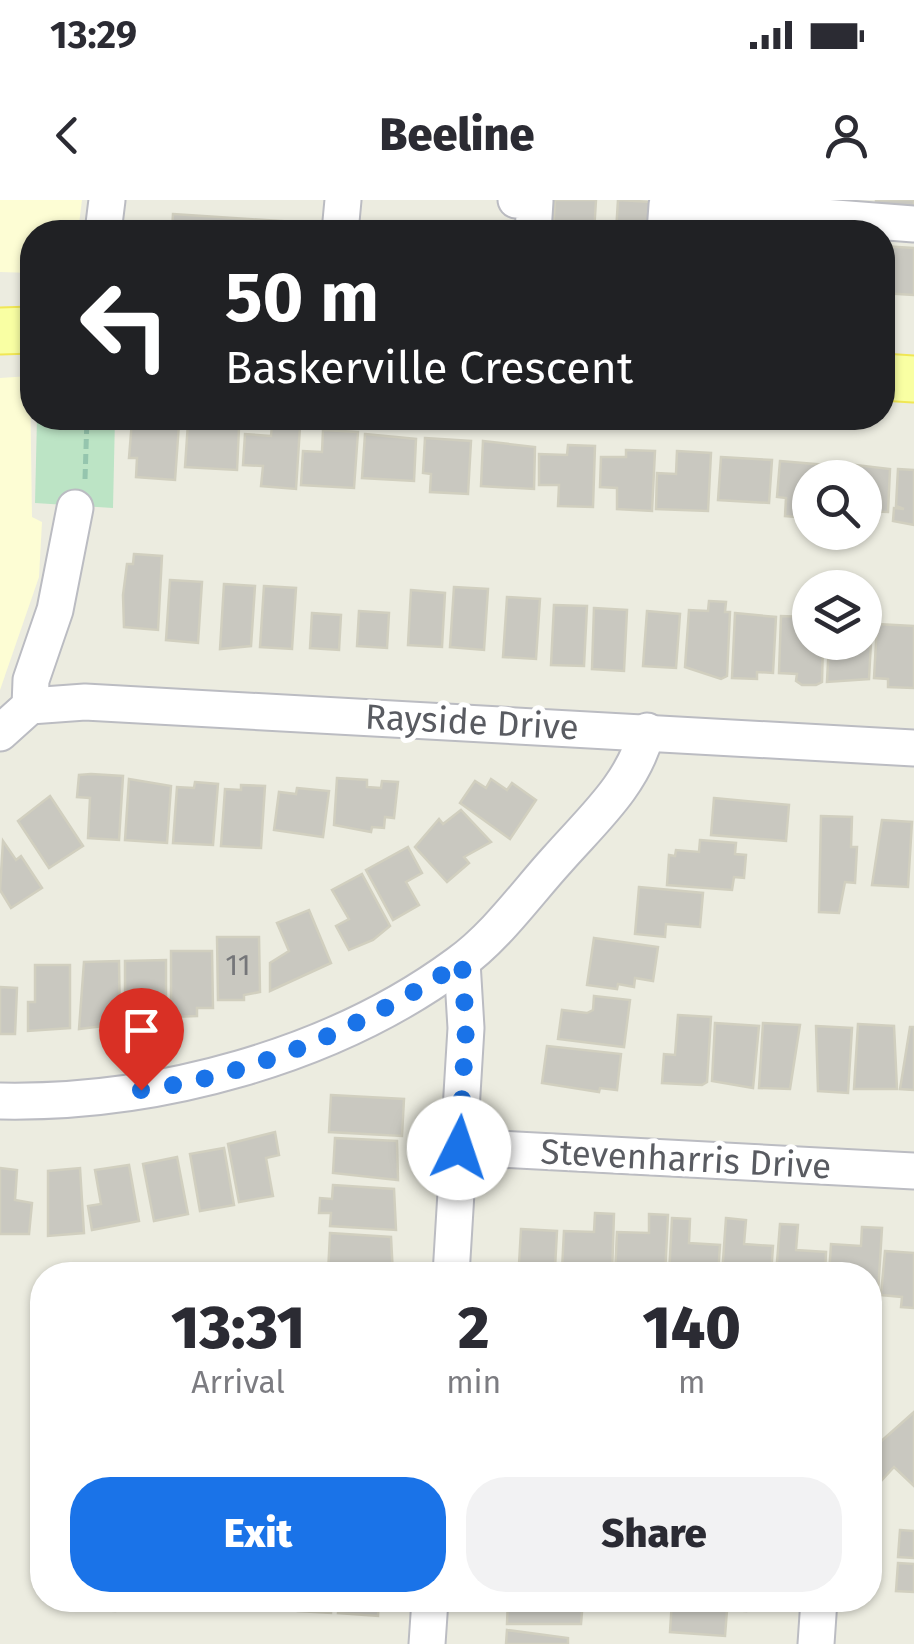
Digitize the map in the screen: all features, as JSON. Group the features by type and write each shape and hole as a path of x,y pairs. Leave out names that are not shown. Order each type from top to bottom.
{"street":[{"path":"516,200 536,201 534,220"},
{"path":"666,220 668,205 805,220"},
{"path":"0,733 30,706 31,680 55,610 76,508"},
{"name":"Rayside Drive","path":"30,706 85,702 914,748"},
{"path":"0,1101 168,1087 251,1067 382,1011 462,962 629,780 646,731"},
{"path":"452,1262 466,1028 462,962"},
{"name":"Stevenharris Drive","path":"459,1148 914,1171"},
{"path":"427,1644 429,1612"},
{"path":"816,1644 818,1612"}],"path":[{"path":"76,508 85,478 87,430"}],"shaded area":[{"path":"0,200 82,200 80,220 20,220 20,273 0,272"},
{"path":"20,377 20,430 31,430 32,517 42,522 39,577 0,690 0,378"},
{"path":"37,430 115,430 113,508 35,503"}],"building":[{"path":"555,200 596,200 595,220 554,220"},
{"path":"618,200 652,202 651,220 617,220"},
{"path":"876,200 914,200 914,209 876,207"},
{"path":"173,214 264,220 173,220"},
{"path":"895,247 914,248 914,295 895,294"},
{"path":"131,430 179,430 175,480 136,477 137,458 129,458"},
{"path":"188,430 239,430 237,470 185,467"},
{"path":"272,430 300,430 296,489 261,486 263,466 243,465 245,434 271,436"},
{"path":"323,430 358,432 354,488 301,485 303,451 322,452"},
{"path":"365,434 416,439 414,481 362,478"},
{"path":"425,438 471,441 468,494 430,492 431,474 423,473"},
{"path":"483,441 535,447 534,489 481,486"},
{"path":"568,445 595,446 593,507 558,506 559,485 539,485 539,454 567,455"},
{"path":"626,450 655,451 652,511 617,509 617,488 600,487 601,457 626,457"},
{"path":"677,451 711,453 708,511 656,509 657,473 676,474"},
{"path":"721,457 772,460 769,503 718,500"},
{"path":"780,461 792,462 792,517 785,516 786,498 777,497"},
{"path":"882,468 890,469 888,512 882,512"},
{"path":"898,469 914,470 914,525 893,521 894,508 904,509 896,506"},
{"path":"134,554 162,556 158,630 124,627 127,564 133,564"},
{"path":"170,580 202,582 198,643 166,640"},
{"path":"224,584 255,586 251,646 220,649"},
{"path":"264,586 296,588 292,649 260,647"},
{"path":"454,587 488,589 484,650 450,647"},
{"path":"411,590 445,593 442,647 408,645"},
{"path":"507,597 540,599 536,659 503,657"},
{"path":"709,601 726,602 725,612 730,612 727,676 721,679 685,667 689,610 708,611"},
{"path":"554,605 587,606 584,666 551,665"},
{"path":"594,608 627,610 624,671 592,669"},
{"path":"359,611 389,613 387,648 357,646"},
{"path":"647,611 680,614 676,668 643,666"},
{"path":"312,613 341,615 339,650 310,648"},
{"path":"735,613 776,617 773,673 757,672 757,679 732,678"},
{"path":"781,616 792,616 792,660 823,660 822,682 802,685 796,681 797,674 779,673"},
{"path":"882,624 914,626 914,688 888,687 888,679 874,678 875,660 882,660"},
{"path":"828,660 870,660 869,679 827,682"},
{"path":"79,775 123,776 119,840 88,838 90,798 77,797"},
{"path":"337,778 367,780 367,787 381,788 382,781 398,782 394,818 385,817 384,828 372,827 371,832 334,825"},
{"path":"129,779 171,786 167,843 125,840"},
{"path":"491,779 507,790 512,783 536,800 510,839 460,803 475,781 486,788"},
{"path":"195,782 218,784 213,845 173,843 177,787 194,788"},
{"path":"241,785 265,786 261,848 221,846 225,789 241,790"},
{"path":"297,788 329,791 323,837 274,830 279,792 296,794"},
{"path":"50,796 83,846 49,868 18,821"},
{"path":"714,798 789,805 786,841 711,835"},
{"path":"461,810 491,842 464,857 469,863 447,882 415,847 439,819 443,824"},
{"path":"821,816 852,817 851,847 857,847 855,883 845,882 839,913 819,912"},
{"path":"882,820 912,822 908,887 872,885"},
{"path":"700,840 736,843 735,854 746,855 744,878 734,877 732,890 667,885 669,855 675,856 676,850 699,852"},
{"path":"3,841 16,860 21,856 42,888 11,908 0,890"},
{"path":"408,847 422,873 406,882 419,905 393,920 366,870"},
{"path":"362,874 390,926 373,940 349,950 336,926 349,919 332,890"},
{"path":"639,887 703,893 700,927 666,924 665,937 635,934"},
{"path":"309,910 331,963 270,991 270,963 289,951 277,923"},
{"path":"217,937 259,937 260,992 244,995 244,1000 218,1000"},
{"path":"594,938 658,947 653,981 635,978 634,987 618,984 617,989 587,985"},
{"path":"171,951 212,951 213,1008 197,1008 197,1016 171,1017"},
{"path":"166,960 166,1017 151,1017 151,1024 125,1024 125,961"},
{"path":"119,961 120,1024 79,1029 84,962"},
{"path":"35,965 70,965 70,1028 28,1031 28,1002 35,1002"},
{"path":"0,987 17,988 15,1034 0,1034"},
{"path":"594,996 630,1000 624,1047 558,1039 562,1010 587,1013 593,1010"},
{"path":"678,1015 711,1017 707,1082 702,1085 662,1083 664,1054 675,1055"},
{"path":"715,1023 759,1026 753,1088 712,1081"},
{"path":"763,1023 800,1025 790,1089 759,1088"},
{"path":"858,1024 894,1026 897,1089 854,1089"},
{"path":"816,1026 852,1028 848,1093 818,1091"},
{"path":"910,1027 914,1027 914,1090 900,1089"},
{"path":"547,1046 621,1054 617,1090 600,1088 599,1092 542,1083"},
{"path":"331,1095 404,1099 402,1136 329,1132"},
{"path":"275,1132 279,1155 266,1158 273,1196 239,1202 228,1144"},
{"path":"335,1138 397,1141 398,1180 333,1173"},
{"path":"224,1148 234,1205 200,1211 190,1154"},
{"path":"177,1157 188,1214 154,1221 143,1164"},
{"path":"129,1165 139,1221 92,1230 88,1206 101,1204 95,1170"},
{"path":"0,1168 17,1170 15,1200 32,1203 29,1234 0,1234"},
{"path":"80,1168 84,1233 48,1236 48,1171"},
{"path":"333,1185 394,1189 396,1230 330,1226 331,1213 319,1213 320,1198 332,1199"},
{"path":"595,1213 614,1214 612,1262 562,1262 564,1231 594,1232"},
{"path":"649,1214 668,1215 666,1262 616,1262 617,1232 649,1233"},
{"path":"672,1218 690,1219 689,1243 720,1245 719,1262 670,1262"},
{"path":"726,1218 746,1220 744,1244 773,1246 772,1262 723,1262"},
{"path":"780,1224 798,1225 796,1250 826,1252 826,1262 777,1262"},
{"path":"862,1227 882,1228 880,1262 830,1262 831,1244 861,1246"},
{"path":"521,1229 557,1231 555,1262 519,1262"},
{"path":"330,1233 391,1237 392,1262 329,1262"},
{"path":"885,1251 914,1253 914,1308 901,1307 902,1297 882,1295"},
{"path":"914,1412 914,1486 894,1467 882,1480 882,1440"},
{"path":"900,1530 914,1531 914,1558 898,1557"},
{"path":"898,1563 914,1564 914,1592 896,1591"},
{"path":"338,1612 378,1612 378,1616"},
{"path":"508,1612 582,1612 581,1624 507,1624"},
{"path":"671,1612 727,1612 725,1636 670,1632"},
{"path":"507,1630 568,1638 568,1644 506,1644"}],"route":[{"path":"141,1090 251,1067 382,1011 462,962 466,1028 459,1148"}]}
